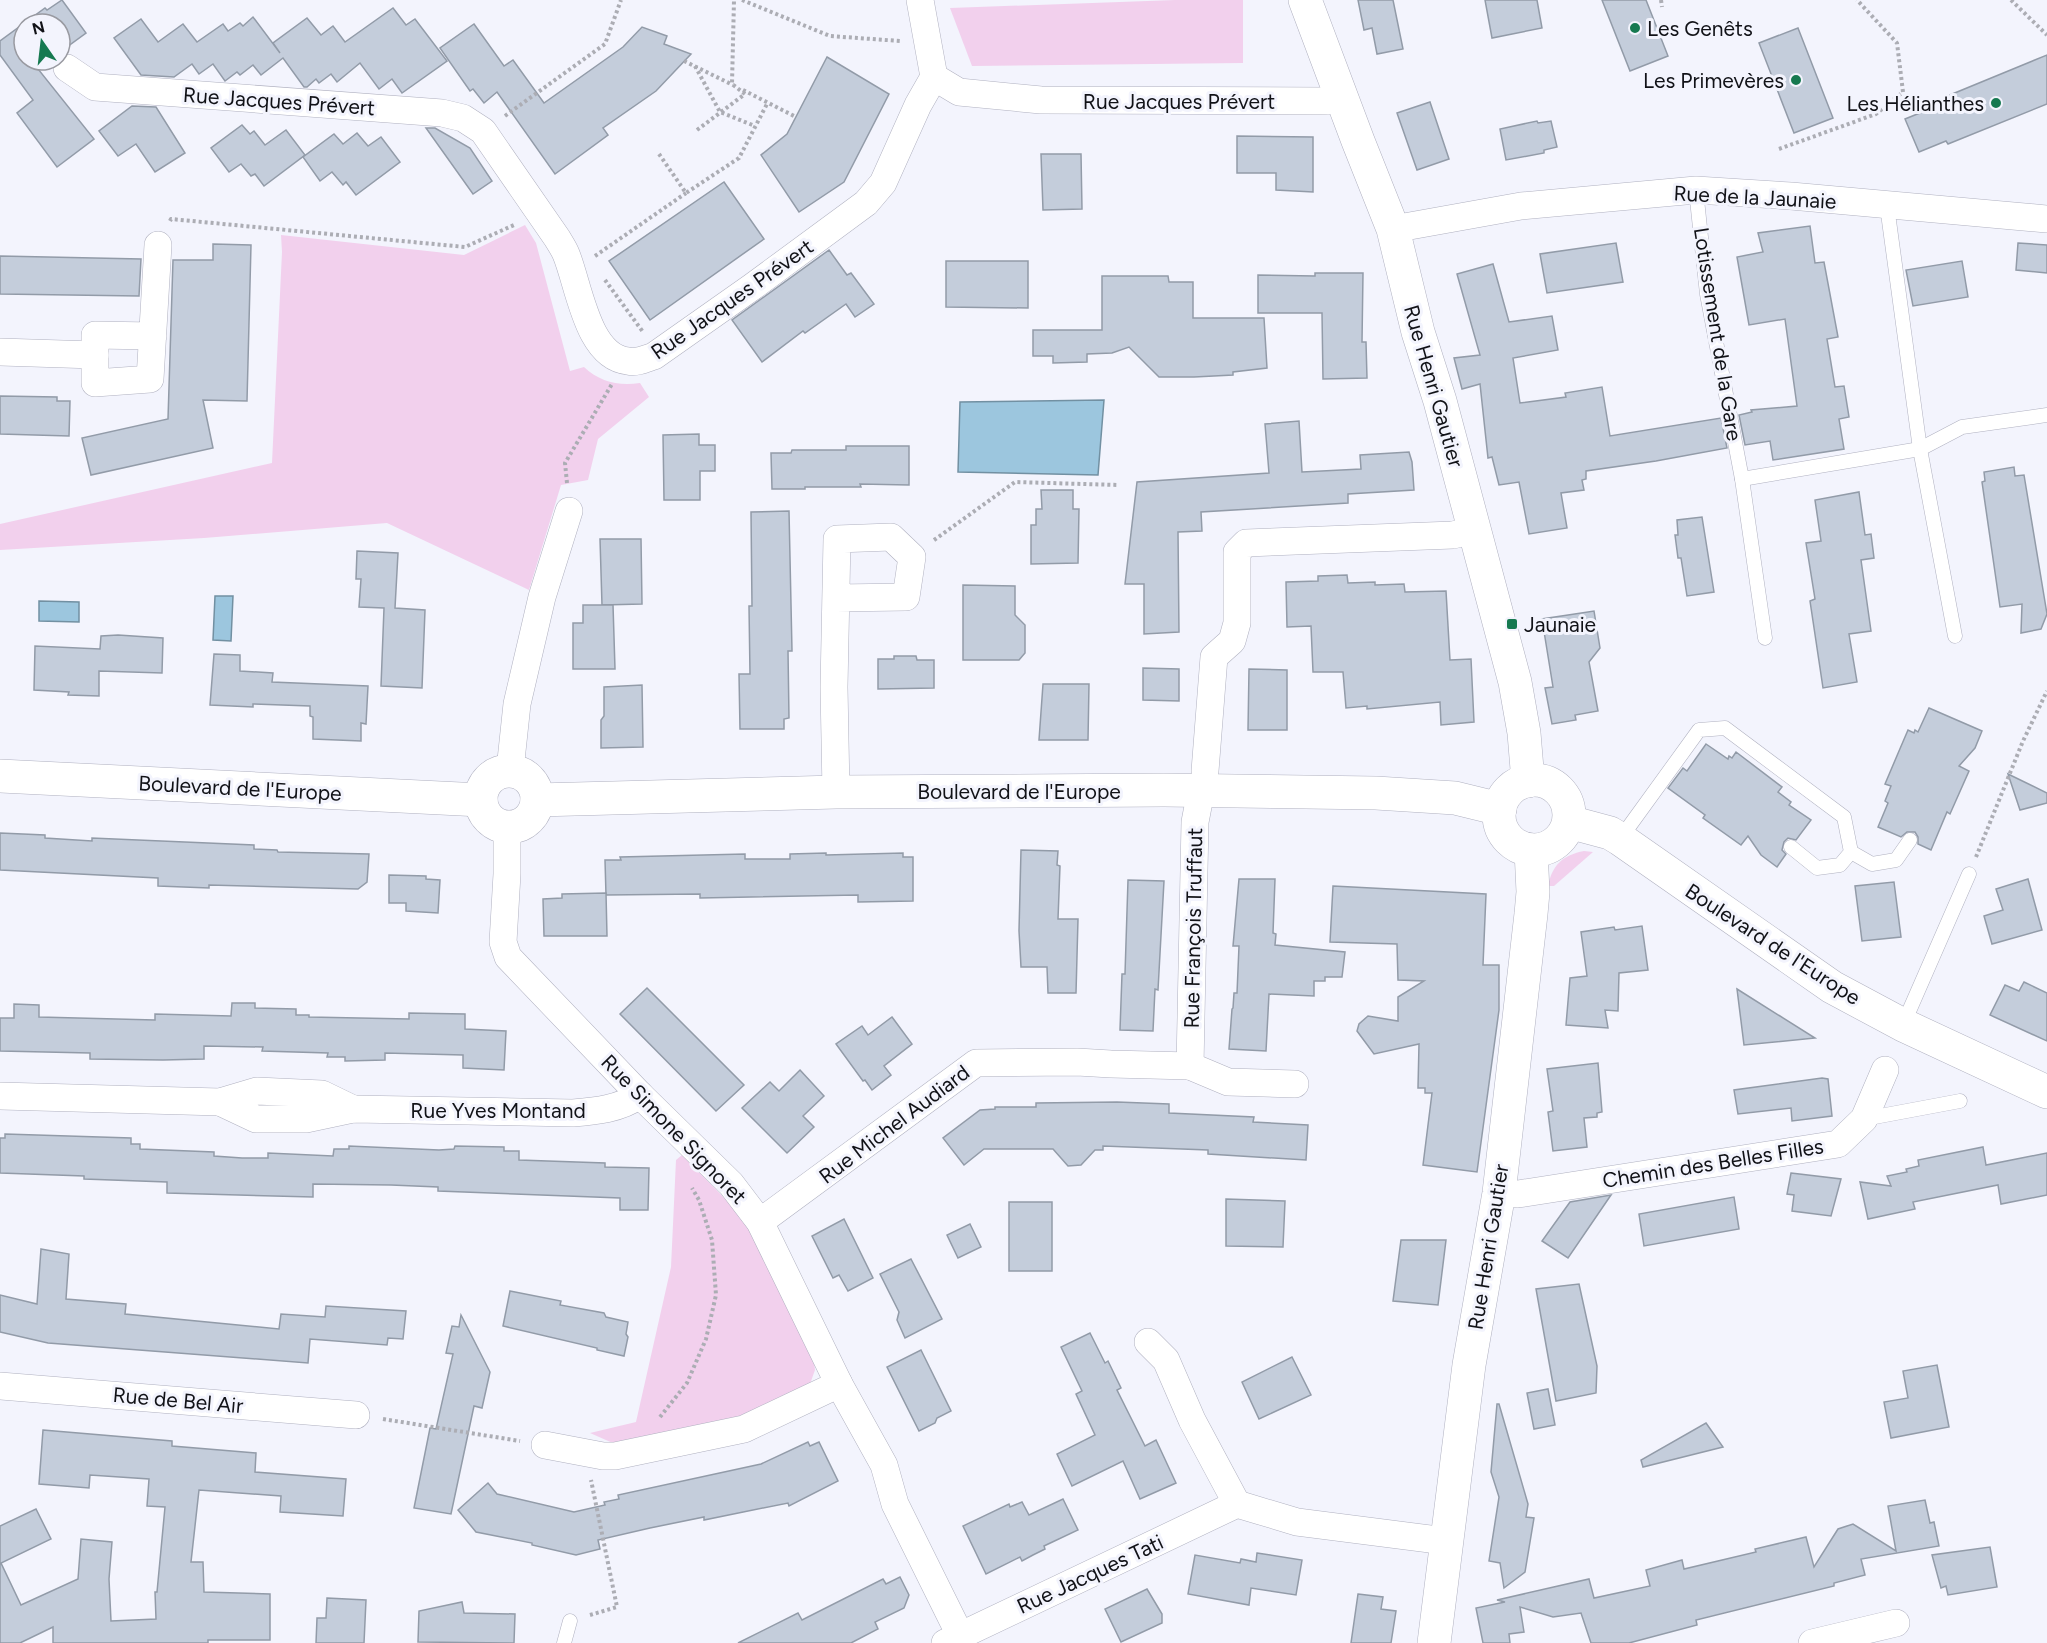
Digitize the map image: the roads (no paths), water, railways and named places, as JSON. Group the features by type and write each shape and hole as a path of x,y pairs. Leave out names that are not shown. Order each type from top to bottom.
{"street":[{"path":"920,0 934,77"},
{"name":"Rue Henri Gautier","path":"1305,0 1393,229 1418,332 1440,401 1515,682 1524,733 1528,781"},
{"name":"Rue Jacques Prévert","path":"72,71 95,87 442,113 464,118 483,131 557,238 566,254 585,316 602,347 612,356 626,361 639,362 654,356 866,203 883,183 918,105 934,77 959,92 1041,100 1326,101 1342,95"},
{"name":"Rue de la Jaunaie","path":"1393,229 1521,206 1696,190 1791,196 2047,219"},
{"path":"153,336 95,335 95,383 150,380 153,336 158,245"},
{"path":"0,352 95,355"},
{"path":"510,770 520,693 542,597 569,511"},
{"name":"Rue François Truffaut","path":"1191,1066 1195,822 1203,781 1214,657 1232,640 1237,623 1237,552 1246,543 1453,535 1474,530"},
{"path":"836,598 906,597 912,556 891,537 837,539 834,687 836,792"},
{"path":"510,770 519,772 533,783 537,800 536,809 524,822 507,827 499,825 486,815 481,800 486,782 501,772 510,770"},
{"name":"Boulevard de l'Europe","path":"0,776 481,800"},
{"name":"Boulevard de l'Europe","path":"537,800 1203,781 1455,798 1500,809"},
{"path":"1528,781 1550,784 1559,790 1569,810 1569,822 1565,831 1559,839 1541,849 1531,850 1520,847 1510,840 1503,831 1500,820 1500,809 1509,790 1528,781"},
{"name":"Boulevard de l'Europe","path":"1569,822 1620,838 1832,987 1903,1025 2047,1092"},
{"name":"Rue Simone Signoret","path":"507,827 503,942 508,957 640,1095 731,1184 760,1222 839,1384 884,1466 895,1504 952,1639"},
{"name":"Rue Henri Gautier","path":"1434,1643 1469,1365 1498,1193 1531,915 1533,892 1531,850"},
{"name":"Rue Michel Audiard","path":"760,1222 975,1063 1077,1062 1111,1065 1191,1066"},
{"path":"1191,1066 1228,1082 1295,1084"},
{"name":"Chemin des Belles Filles","path":"1498,1193 1518,1194 1838,1144 1864,1119 1885,1070"},
{"name":"Rue Yves Montand","path":"0,1096 220,1102 256,1119 306,1119 353,1109 573,1113 626,1105 640,1095"},
{"path":"1148,1342 1166,1360 1192,1420 1237,1504 1297,1522 1446,1541"},
{"path":"545,1444 603,1456 615,1456 744,1429 839,1384"},
{"name":"Rue de Bel Air","path":"0,1386 357,1414"},
{"name":"Rue Jacques Tati","path":"952,1639 1237,1504"},
{"path":"1812,1643 1896,1623"}],"lane":[{"name":"Lotissement de la Gare","path":"1696,190 1707,294 1742,479 1765,638"},
{"path":"1887,206 1920,449 1955,636"},
{"path":"1742,479 1920,449 1962,426 2047,415"},
{"path":"1620,838 1699,730 1725,728 1844,817 1851,852 1872,864 1896,860 1910,840"},
{"path":"1791,847 1817,868 1840,865 1851,852"},
{"path":"1903,1025 1969,874"},
{"path":"1864,1119 1960,1101"},
{"path":"564,1643 570,1621"}],"water":[{"path":"1104,400 1098,475 958,472 960,402"},
{"path":"215,596 233,596 231,641 213,640"},
{"path":"39,601 79,602 79,622 39,621"}],"place":[{"name":"Les Genêts","path":"1635,28"},
{"name":"Les Primevères","path":"1796,80"},
{"name":"Les Hélianthes","path":"1996,103"},
{"name":"Jaunaie","path":"1512,624"}]}
